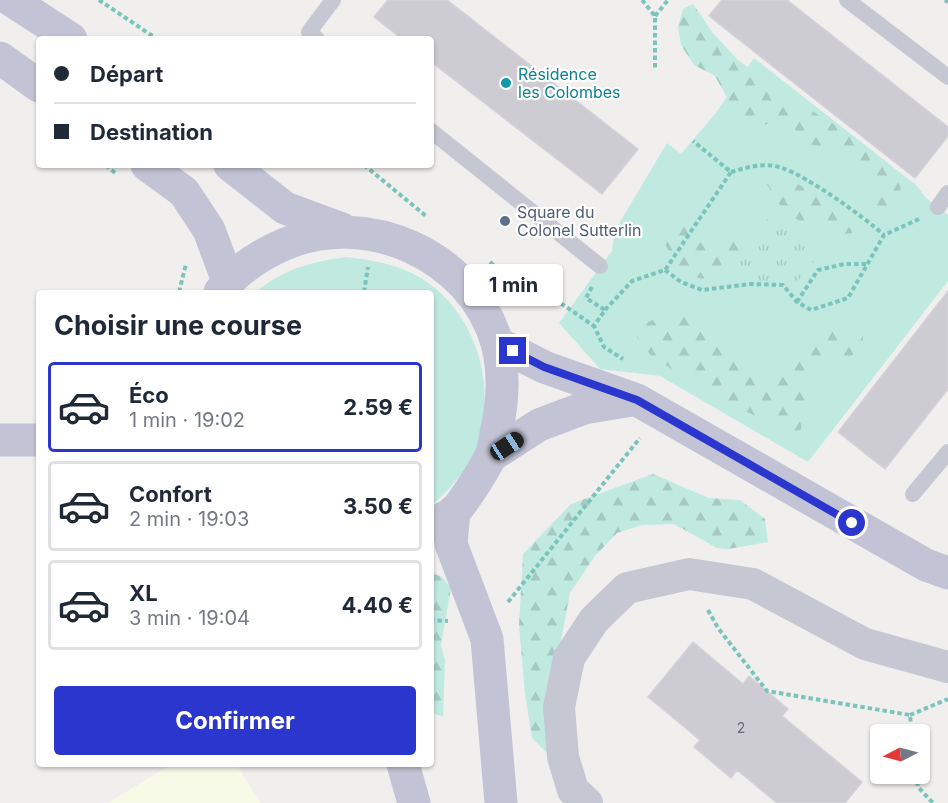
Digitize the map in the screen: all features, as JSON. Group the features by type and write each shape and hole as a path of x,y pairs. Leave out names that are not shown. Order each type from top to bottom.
{"main road":[{"path":"11,0 66,36"},
{"path":"0,58 36,84"},
{"path":"151,168 184,192 208,230 224,287 262,254 302,237 346,231 374,234 415,248 451,272 478,304 497,343 504,400 491,456"},
{"path":"234,168 285,208 346,231"},
{"path":"497,343 544,367 637,400 926,565 948,573"},
{"path":"501,803 487,639 442,519 491,456 539,425 584,408 637,400"},
{"path":"0,440 36,440"},
{"path":"404,767 414,803"}],"street":[{"path":"587,803 573,790 563,757 559,707 569,658 594,620 627,588 689,574 753,584 865,644 948,667"}],"lane":[{"path":"314,36 309,32 333,0"},
{"path":"848,0 948,77"},
{"path":"434,133 600,266"},
{"path":"913,494 948,452"}],"path":[{"path":"99,0 153,36"},
{"path":"642,0 655,16 655,69"},
{"path":"655,16 668,0"},
{"path":"693,141 731,172"},
{"path":"594,326 632,281 665,270 731,172 756,165 782,168 852,210 884,236"},
{"path":"368,168 434,221"},
{"path":"665,270 681,282 702,290 752,284 783,285 797,302 811,310 848,298 884,236 905,227 943,200"},
{"path":"485,257 499,270 546,293 594,326 604,346 633,365"},
{"path":"797,302 818,270 845,264 869,264"},
{"path":"600,266 586,298 606,310"},
{"path":"506,612 508,601 646,430"},
{"path":"689,574 718,628 766,691 910,715 948,699"},
{"path":"910,715 911,724"},
{"path":"917,784 918,788 933,803"}],"shaded area":[{"path":"167,767 238,767 261,803 108,803"}],"green space":[{"path":"693,4 713,33 737,59 773,87 855,137 900,185 901,194 884,208 869,203 875,191 839,153 803,142 790,123 775,121 756,128 740,121 715,76 694,65 681,45 678,27 683,9"},
{"path":"754,58 916,185 926,198 948,215 948,281 808,462 660,376 600,369 559,323 612,251 614,232 667,143 681,154 715,114"},
{"path":"781,176 852,210 852,233 830,236 824,228 803,222 789,214 783,209 767,184"},
{"path":"688,215 699,243 740,233 739,254 728,274 704,278 689,275 664,243 674,226"},
{"path":"769,217 818,256 792,288 780,279 770,291 733,262"},
{"path":"346,257 375,261 412,273 441,293 457,312 470,333 479,356 484,380 485,405 482,429 474,453 465,468 434,503 434,290 258,290 287,272 321,261"},
{"path":"670,313 687,317 767,376 787,360 812,334 863,327 863,347 853,355 830,361 818,370 809,385 801,430 790,432 728,403 652,357 637,337 648,322"},
{"path":"653,474 709,498 740,500 765,519 768,542 728,549 717,548 674,524 642,525 617,533 595,556 570,593 553,682 557,763 532,738 525,694 519,625 523,554 571,504"},
{"path":"434,574 442,577 451,588 441,645 445,660 443,717 434,713"}],"building":[{"name":"Résidence les Colombes","path":"388,0 447,0 638,149 602,194 434,64 434,36 398,36 374,17"},
{"path":"722,0 787,0 948,127 948,136 915,178 709,16"},
{"path":"948,291 948,389 885,469 838,432"},
{"path":"693,642 743,684 749,676 788,709 782,716 862,782 845,803 777,803 737,770 731,778 694,747 700,740 648,697"}],"place":[{"name":"Résidence les Colombes","path":"506,83"},
{"name":"Square du Colonel Sutterlin","path":"505,221"}],"route":[{"path":"513,351 544,367 637,400 852,523"}]}
